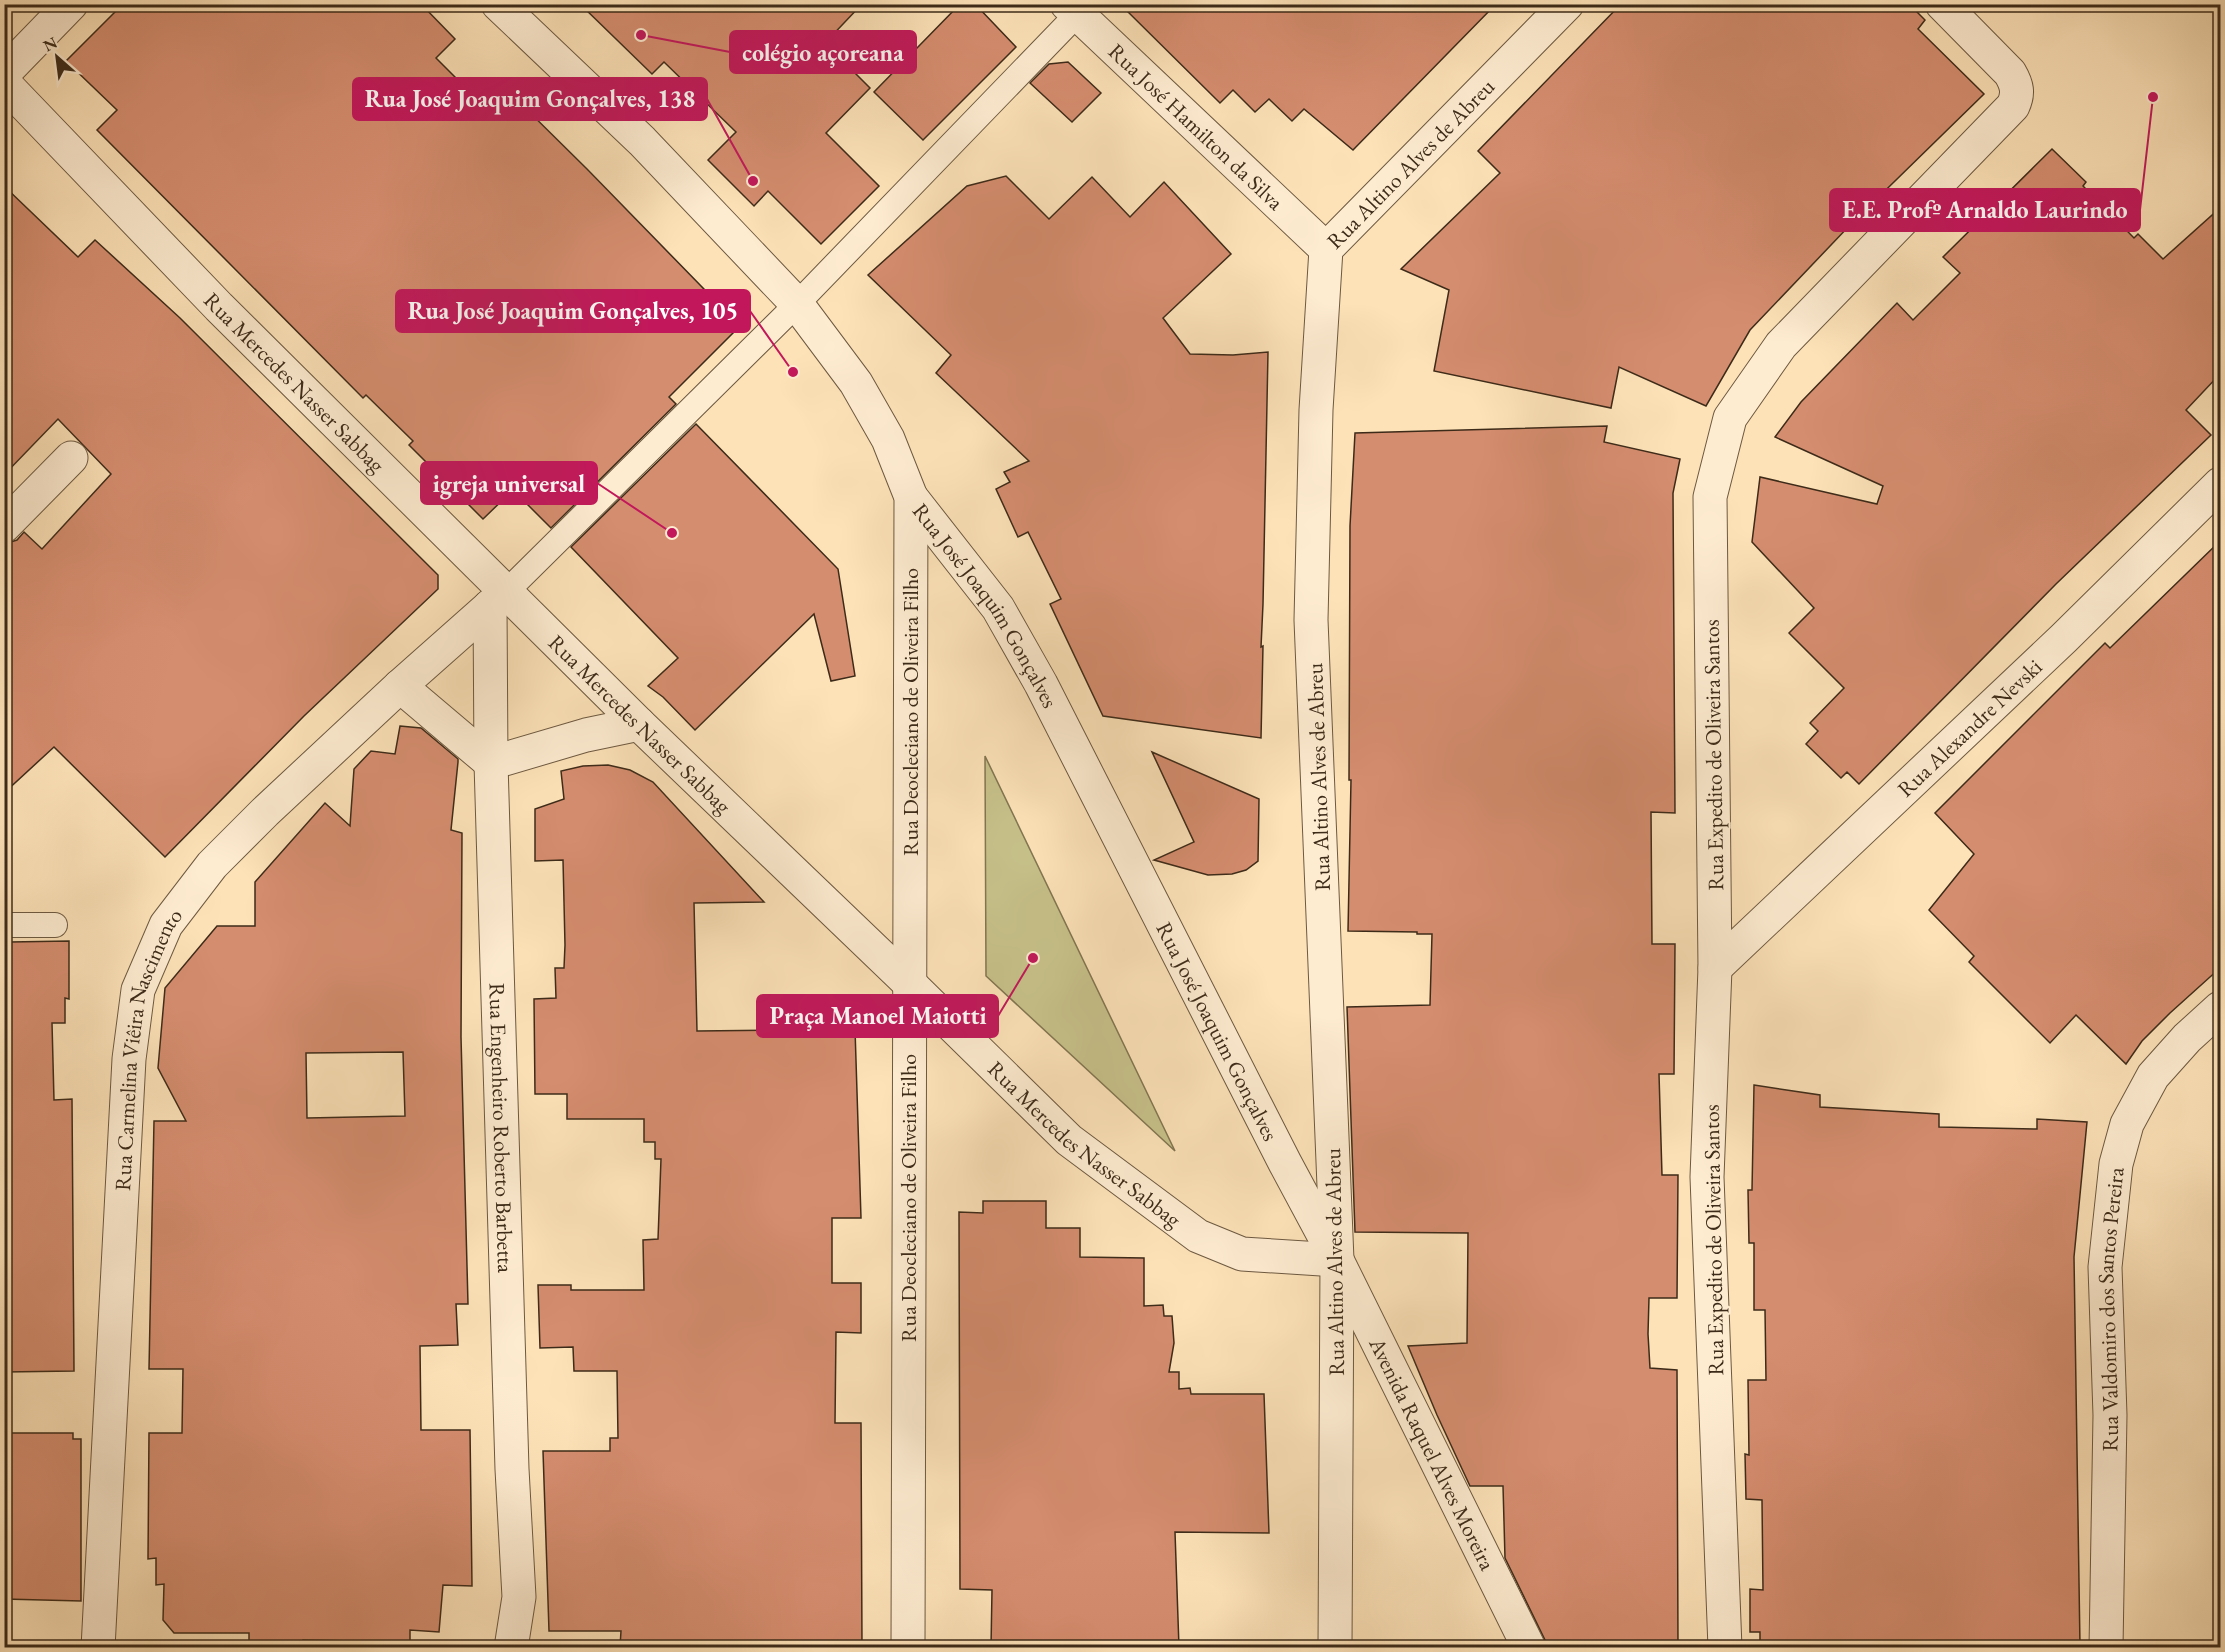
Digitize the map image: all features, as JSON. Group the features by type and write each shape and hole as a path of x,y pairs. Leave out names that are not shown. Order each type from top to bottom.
{"street":[{"path":"4,72 71,4"},
{"name":"Rua José Joaquim Gonçalves","path":"498,4 642,141 797,303 856,383 888,438 911,497 998,609 1041,684 1337,1260"},
{"name":"Rua Altino Alves de Abreu","path":"1335,1647 1337,1260 1311,620 1316,410 1326,249 1567,4"},
{"name":"Rua Expedito de Oliveira Santos","path":"1725,1647 1707,1177 1715,968 1710,497 1730,418 1780,345 2013,106 2018,95 2016,84 2010,73 1942,4"},
{"name":"Rua José Hamilton da Silva","path":"1077,8 1326,249"},
{"name":"Rua Mercedes Nasser Sabbag","path":"4,83 498,599 639,724 1069,1140 1198,1236 1242,1254 1337,1260"},
{"path":"4,526 71,458"},
{"name":"Rua Alexandre Nevski","path":"1715,968 2064,638 2220,484"},
{"name":"Rua Deocleciano de Oliveira Filho","path":"908,1647 911,497"},
{"name":"Rua Carmelina Viêira Nascimento","path":"98,1647 129,1059 138,990 166,925 212,865 265,812 400,686 498,599"},
{"name":"Rua Engenheiro Roberto Barbetta","path":"498,599 491,763 512,1469 519,1597 511,1647"},
{"path":"400,686 491,763 586,735 639,724"},
{"name":"Rua Valdomiro dos Santos Pereira","path":"2106,1647 2110,1415 2105,1267 2116,1164 2127,1124 2154,1076 2187,1038 2220,1008"},
{"name":"Avenida Raquel Alves Moreira","path":"1337,1260 1529,1647"}],"lane":[{"path":"498,599 797,303 1077,8"},
{"path":"4,925 56,926"}],"shaded area":[{"path":"985,756 1175,1151 986,976"}],"building":[{"path":"123,4 421,4 455,39 436,58 487,109 506,89 740,326 669,397 676,404 551,528 513,490 483,519 409,445 413,441 366,395 363,398 97,130 117,110 66,61"},
{"path":"580,4 862,4 825,43 870,88 826,133 879,186 821,244 768,191 754,206 708,160 736,132 664,62 652,74"},
{"path":"960,4 975,4 1016,47 923,140 874,92"},
{"path":"1120,4 1496,4 1353,150 1304,109 1292,121 1269,99 1255,112 1233,90 1220,103"},
{"path":"1621,4 1909,4 1925,20 1918,29 1984,94 1851,224 1750,330 1706,406 1619,367 1611,408 1434,371 1449,290 1401,269 1500,173 1478,151"},
{"path":"1068,62 1101,93 1072,122 1030,83 1049,64"},
{"path":"2052,149 2086,182 2083,186 2134,238 2138,234 2163,259 2220,208 2220,374 2186,410 2211,435 2056,584 1859,784 1847,772 1841,778 1806,744 1818,731 1810,723 1844,688 1789,633 1814,608 1752,542 1760,477 1877,504 1883,486 1775,437 1801,402 1897,303 1913,320 1960,273 1943,257"},
{"path":"1006,176 1049,219 1092,177 1130,217 1164,182 1231,254 1163,318 1190,354 1233,355 1268,352 1261,738 1103,716 1050,604 1061,599 1028,532 1018,537 996,489 1010,482 1004,472 1029,461 936,373 951,355 868,275 967,186"},
{"path":"4,186 78,257 95,240 180,318 438,575 438,589 304,716 165,857 54,747 4,793 4,544 17,540 24,532 42,549 111,474 58,419 4,475"},
{"path":"696,424 838,569 855,676 831,681 814,614 695,730 663,697 648,686 678,658 571,547"},
{"path":"1607,426 1604,442 1680,459 1673,493 1675,813 1651,812 1652,944 1675,944 1674,1074 1659,1074 1662,1175 1678,1175 1677,1298 1649,1298 1648,1334 1650,1368 1677,1370 1678,1647 1555,1647 1555,1642 1546,1642 1505,1558 1503,1486 1470,1486 1408,1346 1467,1343 1468,1233 1355,1232 1347,1007 1430,1005 1432,934 1348,931 1351,780 1349,780 1350,526 1355,433"},
{"path":"2220,541 2220,968 2142,1041 2126,1064 2076,1015 2050,1043 1969,962 1974,956 1929,910 1974,854 1935,813 2105,643 2110,648"},
{"path":"400,726 421,728 458,759 451,830 462,833 461,1037 468,1304 456,1304 458,1345 420,1346 421,1430 470,1430 472,1586 443,1585 439,1632 410,1630 410,1642 303,1640 303,1647 254,1647 254,1643 249,1642 249,1633 174,1633 163,1620 164,1584 156,1585 156,1558 148,1559 149,1433 182,1433 183,1369 149,1369 154,1121 186,1121 158,1068 165,988 217,926 255,926 255,882 325,803 350,826 354,769 371,751 395,754","holes":["403,1052 405,1116 307,1118 306,1053"]},
{"path":"1152,752 1259,799 1258,861 1246,870 1232,874 1208,875 1154,860 1194,842"},
{"path":"608,765 630,770 653,782 764,902 694,903 697,1031 855,1029 861,1218 832,1218 832,1283 861,1283 861,1333 836,1332 835,1423 861,1423 862,1647 620,1647 621,1631 549,1631 543,1451 610,1451 610,1438 618,1438 617,1371 574,1371 573,1347 540,1348 538,1285 571,1285 571,1290 644,1290 643,1240 658,1239 661,1159 655,1159 655,1142 644,1142 644,1119 567,1119 567,1094 535,1094 534,999 556,998 555,968 564,968 565,945 563,860 535,861 535,809 564,799 561,771 583,766"},
{"path":"69,941 69,999 65,998 65,1023 52,1023 54,1100 72,1099 74,1371 4,1372 4,1036 9,1036 10,942"},
{"path":"1754,1085 1820,1095 1820,1107 1939,1114 1939,1127 2037,1129 2037,1119 2087,1122 2074,1257 2080,1647 1760,1647 1760,1632 1750,1632 1750,1589 1763,1590 1762,1500 1746,1499 1745,1454 1749,1455 1748,1380 1766,1380 1765,1310 1754,1310 1754,1243 1749,1243 1748,1190 1752,1190"},
{"path":"983,1201 1046,1201 1046,1228 1080,1228 1080,1257 1144,1258 1144,1306 1163,1305 1164,1316 1172,1316 1174,1343 1169,1372 1179,1372 1179,1389 1190,1388 1191,1394 1264,1394 1269,1533 1175,1532 1179,1647 991,1647 992,1590 960,1589 959,1212 983,1213"},
{"path":"4,1433 73,1433 73,1439 81,1439 81,1601 4,1599"}],"place":[{"name":"colégio açoreana","path":"641,35"},
{"name":"E.E. Profº Arnaldo Laurindo","path":"2153,97"},
{"name":"Rua José Joaquim Gonçalves, 138","path":"753,181"},
{"name":"Rua José Joaquim Gonçalves, 105","path":"793,372"},
{"name":"igreja universal","path":"672,533"},
{"name":"Praça Manoel Maiotti","path":"1033,958"}]}
